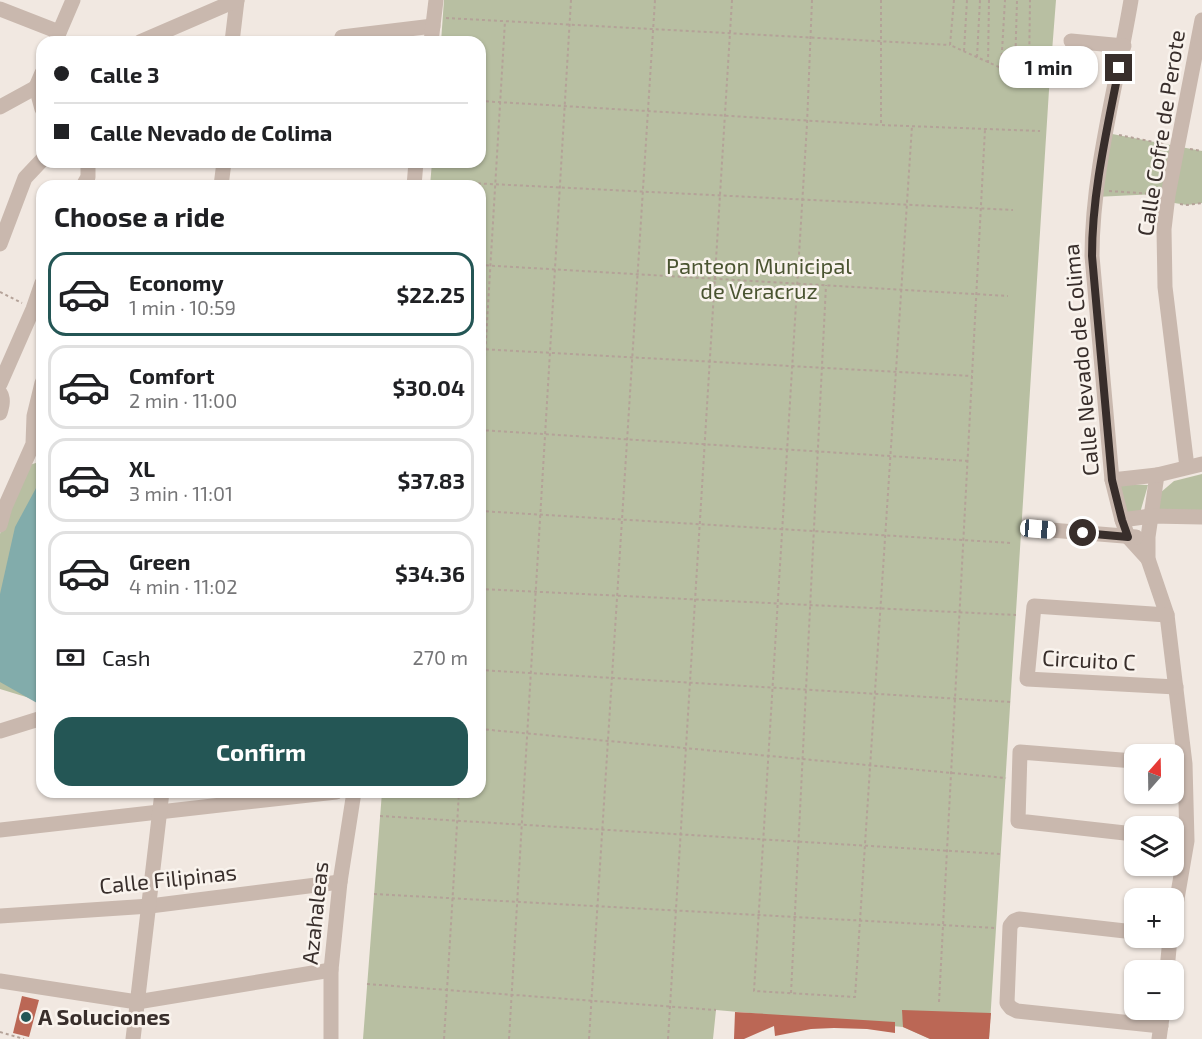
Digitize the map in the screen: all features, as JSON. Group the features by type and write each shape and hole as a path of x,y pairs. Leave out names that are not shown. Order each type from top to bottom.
{"street":[{"path":"57,36 73,0"},
{"path":"154,36 237,0"},
{"path":"233,36 237,0"},
{"path":"433,36 438,22 436,0"},
{"name":"Calle Nevado de Colima","path":"1128,537 1112,480 1092,256 1092,232 1097,190 1131,0"},
{"path":"0,9 55,36"},
{"name":"Calle Cofre de Perote","path":"1195,465 1165,287 1164,228 1202,20"},
{"path":"348,36 438,22"},
{"path":"1071,41 1124,46"},
{"path":"0,107 36,84"},
{"path":"0,244 25,178 36,166"},
{"path":"0,384 36,300"},
{"path":"0,393 2,405 0,413"},
{"path":"0,525 5,507 36,449"},
{"path":"1112,480 1157,475 1195,465"},
{"path":"1157,475 1148,537 1148,559 1167,615 1176,687 1178,744"},
{"path":"1122,520 1151,516 1202,517"},
{"path":"1038,529 1148,537"},
{"path":"1128,537 1148,559"},
{"name":"Circuito C","path":"1167,615 1034,606 1027,679 1176,687"},
{"path":"0,731 36,720"},
{"path":"1124,759 1020,752 1018,821 1124,833"},
{"path":"133,1039 161,798"},
{"path":"0,830 280,798"},
{"name":"Azahaleas","path":"331,1039 331,970 340,882 353,798"},
{"name":"Calle Filipinas","path":"0,916 150,906 340,882"},
{"path":"1124,931 1020,918 1014,921 1010,926 1007,1003 1017,1011 1160,1033"},
{"path":"0,981 138,1002 331,970"}],"path":[{"path":"509,1039 571,0"},
{"path":"589,1039 655,0"},
{"path":"669,1039 732,0"},
{"path":"812,0 807,120 754,991 855,997 912,126"},
{"path":"880,0 881,125"},
{"path":"950,45 954,0"},
{"path":"964,52 967,0"},
{"path":"976,57 980,0"},
{"path":"988,63 989,0"},
{"path":"1001,68 1005,0"},
{"path":"1015,69 1017,0"},
{"path":"438,22 505,21 950,45 1001,68 1029,71 1030,0"},
{"path":"505,21 486,349 972,376"},
{"path":"486,101 881,125 1040,131"},
{"path":"939,1002 986,129"},
{"path":"1107,133 1202,151"},
{"path":"486,184 1013,210"},
{"path":"1097,190 1157,194 1168,202 1187,205 1202,203"},
{"path":"486,266 1008,296"},
{"path":"791,993 826,285"},
{"path":"0,292 33,309"},
{"path":"486,430 968,461"},
{"path":"486,510 1012,543"},
{"path":"486,589 1016,615"},
{"path":"486,670 1011,702"},
{"path":"486,730 1006,778"},
{"path":"444,1039 459,798"},
{"path":"380,816 1001,854"},
{"path":"374,894 996,928"},
{"path":"367,984 716,1010"},
{"path":"0,1032 24,1039"}],"green space":[{"name":"Panteon Municipal de Veracruz","path":"444,0 1056,0 989,1039 930,1039 903,1027 716,1010 713,1039 363,1039 382,798 486,798 486,180 430,180 432,168 486,168 486,36 441,36"},
{"path":"1107,133 1202,151 1202,203 1187,205 1168,202 1168,195 1157,194 1095,197"},
{"path":"36,463 36,700 0,689 0,534 17,469"},
{"path":"1202,474 1202,511 1158,513 1160,493 1174,481"},
{"path":"1119,484 1148,485 1140,513 1124,515"}],"water":[{"path":"36,488 36,702 0,682 0,594 15,527"}],"building":[{"name":"A Soluciones","path":"22,996 39,1000 29,1037 13,1033"},
{"path":"902,1010 991,1013 989,1039 930,1039 903,1027"},
{"path":"735,1012 895,1022 895,1033 834,1028 811,1029 775,1036 774,1026 744,1039 734,1039"}],"place":[{"name":"A Soluciones","path":"26,1017"}],"route":[{"path":"1083,533 1128,537 1112,480 1092,256 1095,197 1119,68"}]}
